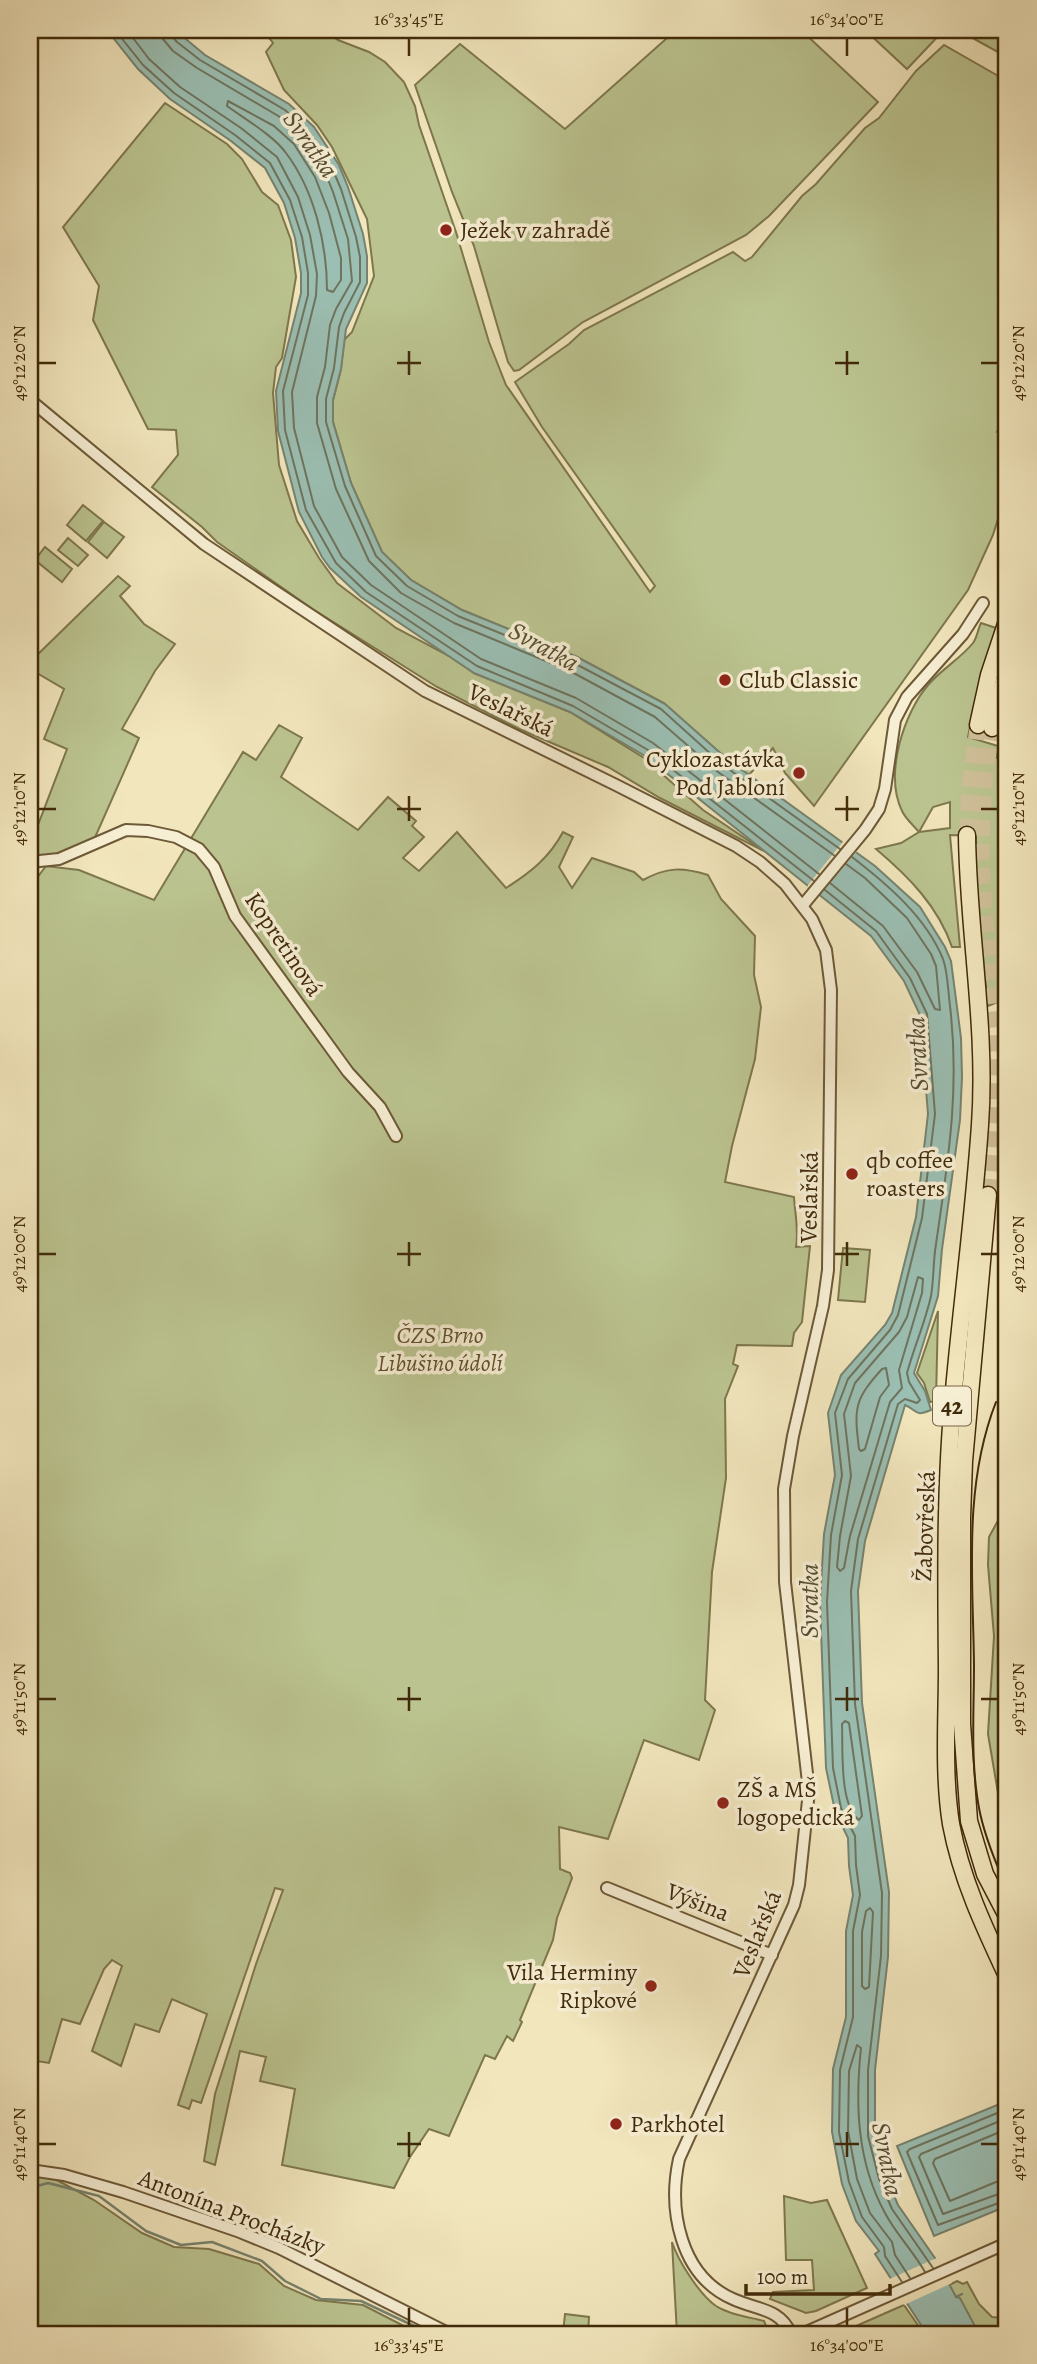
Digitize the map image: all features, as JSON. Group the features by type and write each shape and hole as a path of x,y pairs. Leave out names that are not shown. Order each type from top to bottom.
{"highway":[{"path":"1007,621 989,675 985,726 1007,668"},
{"name":"Žabovřeská","path":"967,835 970,917 980,1011 982,1068 980,1125 954,1388 946,1521 948,1775 952,1828 971,1894 1007,1976"},
{"name":"Žabovřeská","path":"988,1195 964,1461 962,1724 969,1821 976,1850 1007,1916"},
{"name":"42","path":"952,1828 1007,1951"},
{"name":"42","path":"998,1900 1007,1929"}],"street":[{"name":"Veslařská","path":"30,400 204,544 425,691 736,846 760,862 785,884 803,905 823,943 831,977 830,1240 823,1306 793,1436 784,1489 785,1582 809,1791 800,1874 794,1906 679,2159 674,2206 689,2256 709,2283 731,2298 780,2317 791,2334"},
{"path":"803,905 871,823 883,799 895,720 907,697 963,634 983,603"},
{"name":"Kopretinová","path":"30,862 59,859 126,830 176,836 199,849 214,867 235,916 348,1072 380,1107 396,1136"},
{"name":"Výšina","path":"607,1888 772,1955"},
{"name":"Antonína Procházky","path":"30,2170 64,2175 123,2192 240,2232 279,2248 450,2334"},
{"path":"802,2334 1007,2243"}],"green space":[{"path":"254,30 324,30 338,40 369,52 385,62 404,82 415,106 489,342 506,385 650,592 655,586 542,427 515,382 569,344 584,330 733,252 745,261 752,257 802,196 816,184 865,128 879,118 916,71 944,45 1007,81 1007,416 997,432 1007,438 1007,489 993,535 968,590 814,806 785,773 773,748 749,775 664,703 577,657 462,610 411,580 382,552 351,483 333,422 333,400 341,369 344,340 352,332 374,276 367,219 332,147 317,125 284,90 266,52 273,43"},
{"path":"676,30 801,30 878,102 769,216 746,235 583,322 514,371 508,362 474,246 415,85 460,44 565,129"},
{"path":"865,30 944,30 907,69"},
{"path":"958,30 1007,30 1007,57"},
{"path":"165,103 227,144 242,159 262,192 278,205 291,240 296,277 282,358 276,367 273,393 279,465 297,521 337,583 396,628 453,658 474,673 570,712 644,758 703,810 764,851 660,798 608,767 519,729 437,687 311,608 217,542 152,487 178,455 176,430 148,429 93,320 99,286 63,227"},
{"path":"83,505 103,521 86,541 67,525"},
{"path":"104,522 124,537 107,558 88,542"},
{"path":"68,538 88,555 78,566 58,550"},
{"path":"45,547 72,569 62,582 35,560"},
{"path":"118,576 130,586 120,596 144,624 175,644 155,671 122,729 139,738 93,842 64,855 30,857 30,846 67,749 44,739 64,689 30,669 30,662"},
{"path":"981,623 996,628 968,737 998,746 997,758 1007,758 1007,998 988,1006 976,897 976,836 950,835 960,947 952,947 939,918 921,893 876,849 901,843 919,832 903,814 897,796 895,779 899,744 920,696 934,679 973,643","holes":["950,802 950,828 919,832 933,807"]},
{"name":"ČZS Brno Libušino údolí","path":"279,725 302,738 281,777 358,830 388,797 416,821 412,826 424,837 403,858 419,871 457,832 506,888 539,864 563,832 573,837 559,867 572,888 592,858 634,872 643,880 675,870 708,875 721,899 755,936 754,975 761,1007 755,1059 725,1182 794,1197 796,1247 810,1246 802,1322 794,1333 792,1346 737,1345 733,1364 738,1366 725,1399 726,1478 712,1572 705,1700 715,1710 699,1760 644,1740 608,1839 559,1827 560,1869 570,1873 572,1878 557,1918 553,1940 520,2020 522,2022 513,2041 507,2036 495,2059 485,2055 449,2136 429,2129 394,2188 282,2165 295,2089 260,2081 266,2057 240,2051 215,2165 204,2161 215,2094 256,1964 283,1890 275,1888 201,2103 192,2100 189,2109 178,2105 207,2014 172,1999 159,2032 135,2024 121,2066 92,2051 122,1966 112,1960 104,1969 80,2024 62,2019 49,2063 30,2060 30,887 46,866 79,870 154,900 243,752 256,760"},
{"path":"843,1248 870,1250 865,1302 838,1300"},
{"path":"938,1311 936,1401 930,1402 924,1383 917,1373"},
{"path":"1007,1502 1007,1780 1000,1780 998,1793 988,1734 994,1636 988,1565 989,1537 1001,1515 1005,1515"},
{"path":"30,2175 55,2179 94,2200 142,2233 174,2247 209,2249 259,2264 284,2286 316,2300 363,2305 404,2326 400,2334 30,2334"},
{"path":"784,2196 811,2203 827,2200 867,2288 806,2313 770,2299 773,2292 814,2290 812,2260 786,2260"},
{"path":"672,2242 690,2277 710,2301 727,2312 764,2321 767,2328 764,2334 677,2334"},
{"path":"957,2281 963,2284 967,2282 979,2304 992,2317 1003,2318 1007,2315 1007,2334 979,2334 949,2285"},
{"path":"904,2305 924,2334 838,2334 897,2308"},
{"path":"565,2314 589,2317 588,2334 563,2334"}],"water":[{"name":"Svratka","path":"107,30 175,30 205,55 289,104 314,127 339,165 363,234 367,256 367,283 346,329 341,369 333,400 333,422 351,483 382,552 411,580 462,610 577,657 665,704 727,759 875,866 920,907 951,961 961,1038 960,1120 938,1296 914,1373 925,1391 931,1410 919,1413 905,1405 865,1541 858,1591 862,1703 889,1892 888,1957 875,2070 875,2136 886,2177 898,2205 937,2261 979,2334 934,2334 928,2326 923,2328 875,2254 879,2251 856,2221 842,2184 832,2132 833,2069 846,2017 846,1931 853,1895 848,1838 835,1811 826,1768 820,1602 824,1534 835,1475 828,1413 841,1375 885,1325 892,1313 916,1217 928,1114 920,1015 904,981 871,936 645,756 570,712 474,673 361,597 330,568 299,512 278,431 276,391 301,293 301,273 295,238 284,203 265,168 170,99 138,69"},
{"path":"1007,2101 1007,2206 934,2236 897,2146"}],"pier":[{"path":"845,839 859,849 818,897 807,888 808,885"},
{"path":"939,2257 952,2283 904,2305 887,2280"}],"waterway":[{"path":"30,2188 48,2183 99,2196 146,2231 181,2245 212,2242 262,2261 285,2281 321,2299 361,2301 431,2334"},
{"path":"956,2297 962,2294"}],"tunnel":[{"path":"967,835 970,783 978,725"},
{"path":"988,1195 995,1115 996,1055 984,905 982,827 992,728"}],"tram line":[{"path":"996,1402 978,1466 974,1499 973,1739 980,1813 1007,1888"}],"place":[{"name":"Ježek v zahradě","path":"446,230"},
{"name":"Club Classic","path":"725,680"},
{"name":"Cyklozastávka Pod Jabloní","path":"799,773"},
{"name":"qb coffee roasters","path":"852,1174"},
{"name":"ZŠ a MŠ logopedická","path":"723,1803"},
{"name":"Vila Herminy Ripkové","path":"651,1986"},
{"name":"Parkhotel","path":"616,2124"}]}
